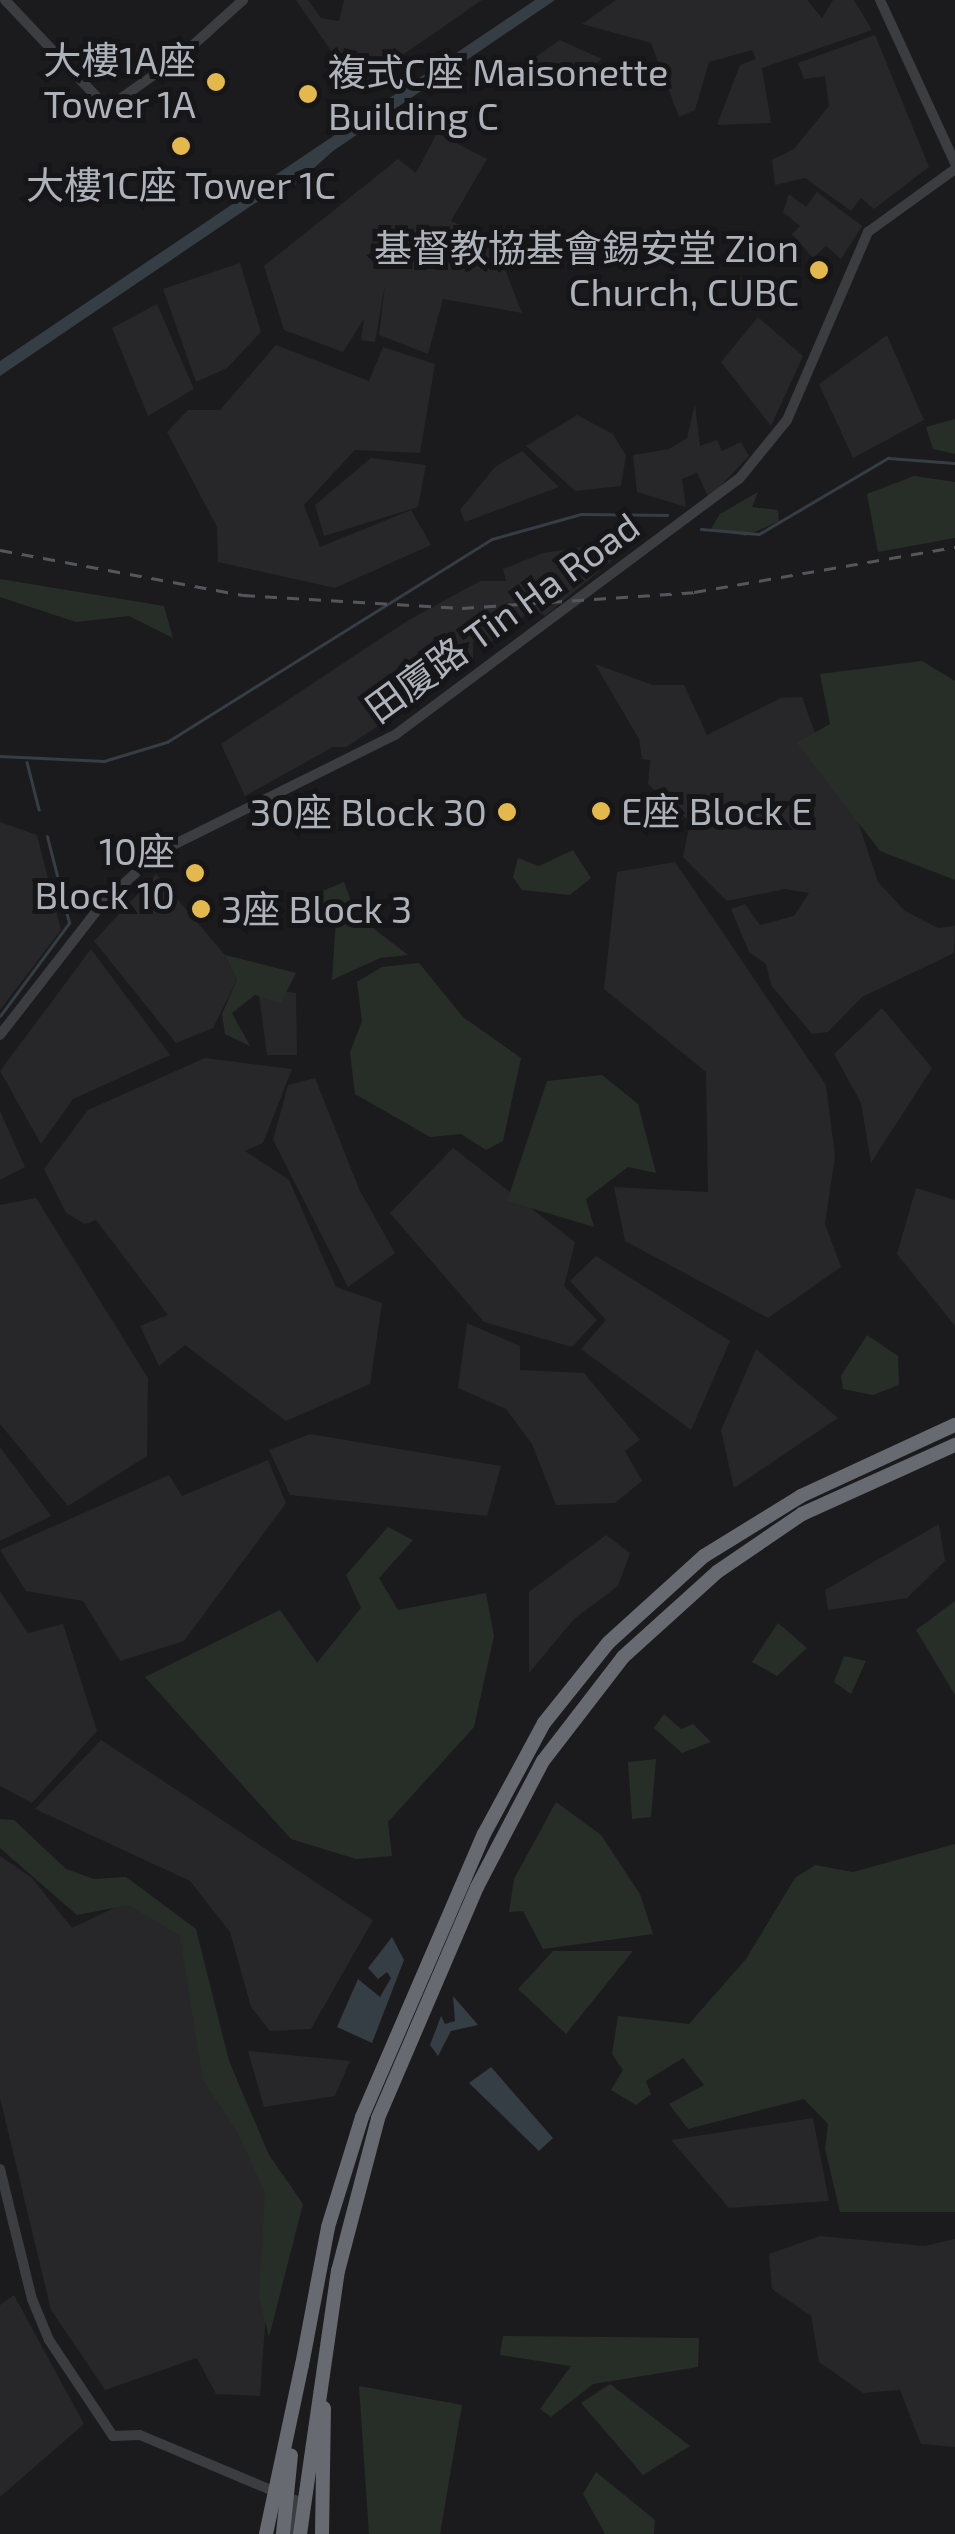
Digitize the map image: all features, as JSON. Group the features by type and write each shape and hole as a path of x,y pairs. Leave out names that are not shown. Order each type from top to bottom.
{"highway":[{"path":"266,2534 328,2227 362,2117 484,1834 544,1724 608,1643 704,1556 801,1496 955,1425"},
{"path":"300,2534 338,2271 378,2118 478,1888 543,1761 622,1657 717,1572 802,1514 955,1445"},
{"path":"283,2534 302,2365"},
{"path":"322,2367 322,2534"}],"street":[{"path":"5,0 107,108 181,56 243,0"},
{"path":"880,0 955,166"},
{"name":"田廈路 Tin Ha Road","path":"0,1035 102,904 157,853 394,735 704,510 758,460 786,420 868,232 955,166"},
{"path":"0,2168 32,2299 50,2340 112,2436 140,2435 295,2500 292,2534"}],"shaded area":[{"path":"296,0 308,0 321,18 339,21 344,0 482,0 356,87"},
{"path":"535,0 555,0 333,151 294,186 289,180 0,376 0,361"},
{"path":"616,0 807,0 822,18 833,0 854,0 872,30 762,68 771,123 717,125 740,65 756,59 752,50 709,62 695,110 679,117 651,43 582,24"},
{"path":"875,35 929,167 874,209 861,198 851,211 805,178 775,185 772,160 794,149 829,106 825,76 804,79 798,63"},
{"path":"560,40 602,59 570,82 521,67"},
{"path":"437,133 487,159 451,221 516,250 503,264 522,313 443,299 428,354 379,335 385,285 375,342 361,340 364,319 343,352 284,330 264,266 398,159 416,173"},
{"path":"817,192 862,226 841,259 826,246 813,258 792,234 800,226 783,212 789,194 806,207"},
{"path":"240,263 261,332 227,368 196,382 163,289"},
{"path":"157,304 194,389 148,416 112,328"},
{"path":"758,317 803,356 771,426 721,362"},
{"path":"887,335 924,420 853,458 819,384"},
{"path":"276,345 369,381 383,347 435,364 420,453 355,450 304,505 320,547 411,510 431,545 335,588 218,562 217,527 167,432 188,410 220,410"},
{"path":"695,404 700,446 717,440 722,451 741,442 749,456 709,498 697,473 682,479 686,507 637,492 633,455 669,449 687,438"},
{"path":"577,415 613,434 626,456 621,486 575,491 526,446"},
{"path":"955,419 955,454 933,449 926,427"},
{"path":"522,451 559,487 465,522 460,510 495,467"},
{"path":"371,458 426,465 418,507 324,536 315,505"},
{"path":"914,476 955,482 955,538 878,552 867,494"},
{"path":"758,492 752,507 778,510 779,521 746,536 711,529 720,514"},
{"path":"627,540 633,543 545,616 533,609 491,642 473,642 473,659 438,686 431,679 414,692 413,703 346,747 333,747 245,796 221,744 407,621 480,581 506,581 503,569 543,553"},
{"path":"0,579 164,606 173,638 129,616 76,622 0,597"},
{"path":"922,661 955,681 955,880 880,851 797,743 830,724 820,674"},
{"path":"595,664 653,685 684,685 707,735 781,698 802,697 816,736 837,758 878,882 905,911 938,928 955,926 954,953 862,997 828,1032 812,1034 771,985 766,964 749,952 731,909 745,904 760,925 794,916 809,893 784,889 727,901 683,857 690,822 648,784 650,760 642,759 639,739"},
{"path":"0,822 37,835 61,930 0,1010"},
{"path":"573,850 591,878 570,895 522,890 513,877 518,858 539,866"},
{"path":"675,862 826,1085 835,1156 825,1224 841,1267 768,1318 625,1241 614,1187 708,1192 706,1072 604,989 617,872"},
{"path":"156,874 225,955 237,980 213,1028 176,1043 94,941"},
{"path":"344,882 356,915 408,955 380,958 332,980 336,920 308,917 308,897"},
{"path":"91,949 170,1055 73,1099 41,1144 0,1071"},
{"path":"225,955 296,973 281,1003 255,995 232,1013 250,1046 225,1034 222,1014 237,980"},
{"path":"419,963 463,1017 521,1058 503,1141 486,1150 461,1134 430,1137 355,1094 350,1052 362,1021 357,982 382,967"},
{"path":"258,988 296,993 297,1055 267,1055"},
{"path":"882,1008 932,1068 871,1163 861,1103 834,1054"},
{"path":"205,1058 292,1069 263,1143 245,1151 289,1180 336,1287 382,1303 370,1384 286,1421 185,1345 159,1366 140,1326 168,1315 96,1220 85,1224 66,1213 44,1169 88,1110"},
{"path":"602,1075 638,1104 656,1173 628,1167 586,1199 594,1227 507,1201 547,1081"},
{"path":"315,1078 359,1189 395,1253 348,1287 273,1140 288,1085"},
{"path":"0,1111 25,1167 0,1180"},
{"path":"453,1148 575,1242 564,1286 597,1320 572,1347 484,1322 390,1213"},
{"path":"916,1188 955,1200 955,1326 897,1254"},
{"path":"36,1198 148,1378 147,1456 68,1506 0,1424 0,1205"},
{"path":"596,1256 730,1341 691,1430 581,1349 606,1320 570,1281"},
{"path":"467,1323 520,1346 520,1370 584,1373 640,1440 625,1451 642,1481 615,1503 556,1505 532,1444 506,1409 458,1388"},
{"path":"867,1335 898,1356 899,1385 873,1395 843,1389 841,1376"},
{"path":"756,1349 838,1418 734,1488 721,1430"},
{"path":"310,1434 501,1466 487,1516 290,1495 269,1450"},
{"path":"0,1447 51,1516 0,1541"},
{"path":"268,1460 286,1503 184,1641 120,1661 83,1601 26,1591 0,1550 169,1475 182,1496"},
{"path":"939,1524 945,1561 907,1598 828,1610 825,1590"},
{"path":"388,1527 413,1540 379,1578 398,1610 486,1593 494,1636 474,1727 388,1822 392,1856 356,1859 291,1839 145,1677 280,1610 317,1663 361,1608 346,1575"},
{"path":"606,1535 630,1553 618,1586 574,1619 529,1673 529,1592"},
{"path":"0,1591 28,1633 63,1624 97,1731 32,1803 0,1786"},
{"path":"955,1601 955,1695 916,1630"},
{"path":"778,1623 807,1648 777,1676 752,1662"},
{"path":"844,1656 866,1661 851,1694 834,1682"},
{"path":"664,1714 681,1729 693,1724 711,1742 682,1753 654,1728"},
{"path":"101,1740 373,1920 311,2029 270,2031 251,2007 230,1932 190,1881 35,1809"},
{"path":"656,1759 651,1817 632,1819 628,1762"},
{"path":"556,1802 601,1835 640,1894 653,1934 543,1949 523,1911 509,1912 514,1879"},
{"path":"0,1819 14,1820 66,1869 94,1879 126,1877 196,1929 229,2061 269,2155 303,2204 269,2337 259,2297 265,2193 237,2131 203,2080 180,1936 129,1905 77,1915 0,1848"},
{"path":"955,1844 955,2212 840,2212 825,2149 828,2124 804,2099 688,2129 669,2104 704,2085 683,2058 646,2081 651,2094 636,2105 611,2090 623,2070 612,2054 618,2016 689,2024 746,1959 795,1878 815,1865 853,1872"},
{"path":"0,1856 32,1878 72,1928 135,1898 191,1939 221,2051 274,2199 260,2396 216,2394 197,2358 105,2390 51,2310 0,2098"},
{"path":"392,1937 404,1960 372,2043 337,2027 358,1979 380,1997 391,1978 387,1972 378,1979 368,1968"},
{"path":"553,1951 633,1951 566,2034 518,1989"},
{"path":"453,1996 478,2025 451,2031 438,2056 430,2045 441,2016 445,2024 455,2021"},
{"path":"248,2051 350,2061 335,2096 264,2107"},
{"path":"491,2067 553,2138 539,2151 469,2083"},
{"path":"813,2118 829,2201 729,2208 671,2140"},
{"path":"820,2236 924,2246 955,2239 955,2447 921,2444 900,2390 863,2393 819,2362 811,2316 772,2289 769,2254"},
{"path":"14,2295 84,2424 0,2497 0,2305"},
{"path":"503,2336 699,2338 698,2367 593,2384 551,2417 540,2409 571,2366 500,2355"},
{"path":"610,2384 690,2446 643,2475 581,2403"},
{"path":"359,2386 462,2405 440,2534 369,2534"},
{"path":"596,2472 655,2520 654,2534 605,2534 583,2494"}],"waterway":[{"path":"701,529 759,534 888,458 955,463"},
{"path":"0,756 104,761 167,742 492,539 581,514 667,515"},
{"path":"27,762 39,809"},
{"path":"0,1016 69,923 47,837"}],"railway":[{"path":"0,550 243,595 462,608 694,592 955,547"}],"place":[{"name":"大樓1A座 Tower 1A","path":"216,82"},
{"name":"複式C座 Maisonette Building C","path":"308,94"},
{"name":"大樓1C座 Tower 1C","path":"181,146"},
{"name":"基督教協基會錫安堂 Zion Church, CUBC","path":"819,270"},
{"name":"E座 Block E","path":"601,811"},
{"name":"30座 Block 30","path":"507,812"},
{"name":"10座 Block 10","path":"195,873"},
{"name":"3座 Block 3","path":"201,909"}]}
